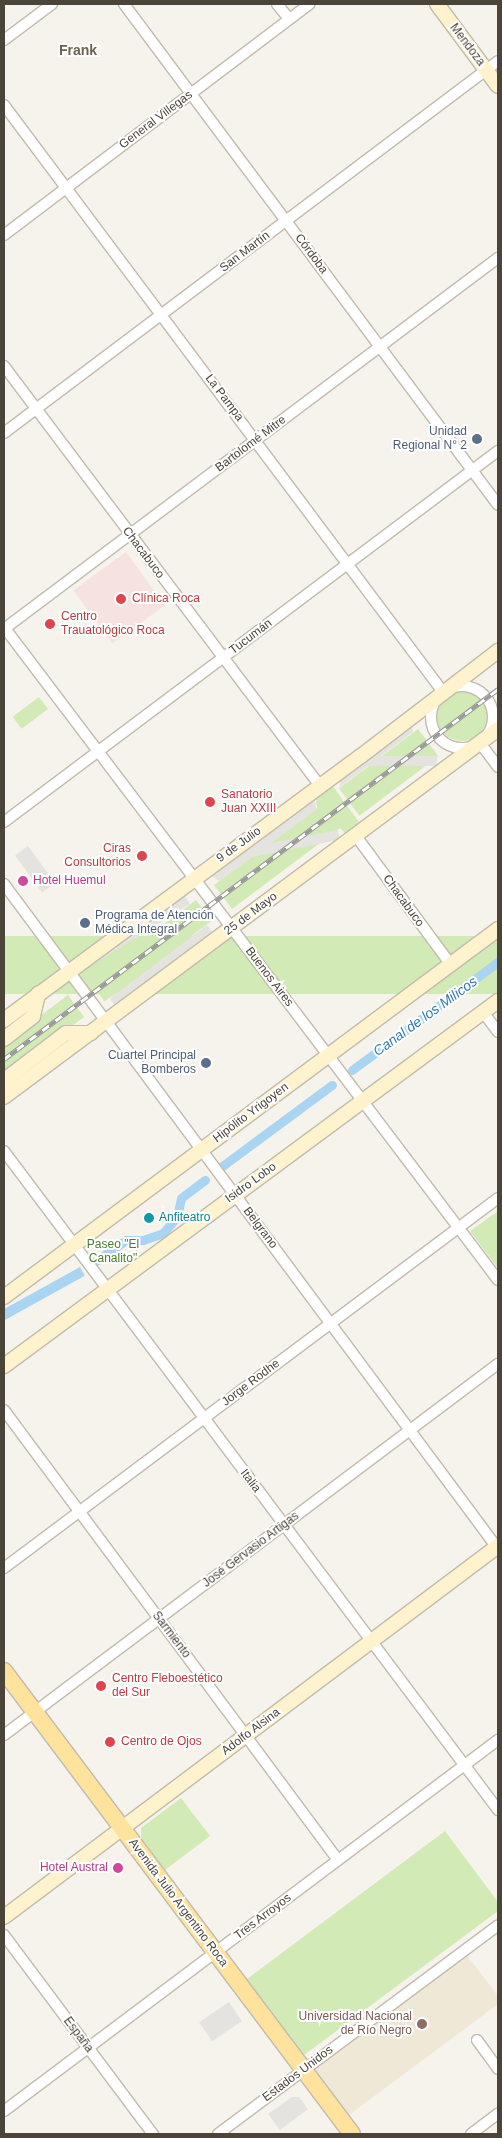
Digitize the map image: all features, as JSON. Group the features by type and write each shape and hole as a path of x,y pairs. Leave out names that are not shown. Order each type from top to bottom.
{"main road":[{"name":"Mendoza","path":"437,4 498,86"},
{"name":"9 de Julio","path":"4,1020 194,877 320,786 498,651"},
{"name":"25 de Mayo","path":"4,1098 498,730"},
{"name":"Hipólito Yrigoyen","path":"4,1297 498,929"},
{"path":"4,1039 33,1016 38,994"},
{"name":"Isidro Lobo","path":"4,1366 498,1001"},
{"path":"4,1086 7,1078 66,1033 91,1033"},
{"name":"Adolfo Alsina","path":"4,1917 498,1547"},
{"name":"Avenida Julio Argentino Roca","path":"4,1672 31,1715"},
{"name":"Avenida Julio Argentino Roca","path":"4,1685 31,1715 212,1955 300,2073 340,2134"},
{"name":"Avenida Julio Argentino Roca","path":"300,2073 352,2134"}],"street":[{"path":"4,40 52,4"},
{"name":"Córdoba","path":"124,4 498,505"},
{"path":"277,4 289,19"},
{"name":"General Villegas","path":"4,235 309,4"},
{"name":"San Martín","path":"4,433 498,61"},
{"name":"La Pampa","path":"4,105 65,189 349,563 443,692"},
{"name":"Bartolomé Mitre","path":"4,628 498,258"},
{"name":"Chacabuco","path":"4,366 320,786"},
{"name":"Tucumán","path":"4,822 498,451"},
{"name":"Buenos Aires","path":"4,628 498,1280"},
{"path":"462,686 476,689 486,698 492,709 493,722 489,734 480,743 467,748 453,748 436,736 430,723 431,709 443,692 462,686"},
{"path":"480,743 498,767"},
{"name":"Chacabuco","path":"356,836 450,965"},
{"name":"Belgrano","path":"4,884 498,1547"},
{"path":"483,1012 498,1032"},
{"name":"Italia","path":"4,1151 203,1419 373,1640 498,1810"},
{"name":"Jorge Rodhe","path":"4,1568 498,1198"},
{"name":"José Gervasio Artigas","path":"4,1735 498,1364"},
{"name":"Sarmiento","path":"4,1410 338,1860"},
{"name":"Tres Arroyos","path":"4,2111 498,1740"},
{"name":"Estados Unidos","path":"218,2134 498,1924"},
{"name":"España","path":"4,1935 153,2134"},
{"path":"477,2040 498,2069"},
{"path":"471,2134 498,2114"}],"shaded area":[{"name":"Clínica Roca","path":"126,552 165,605 112,644 73,590"},
{"path":"411,723 413,732 340,787 338,777"},
{"path":"348,756 437,756 437,766 348,766"},
{"path":"315,798 316,810 219,881 212,876"},
{"path":"338,830 340,840 217,864 215,854"},
{"path":"28,846 55,883 42,893 15,855"},
{"path":"183,893 190,904 86,969 80,958"},
{"path":"207,925 213,933 116,1006 110,998"},
{"name":"Universidad Nacional de Río Negro","path":"466,1954 498,1996 498,2004 349,2115 313,2068"},
{"path":"229,2002 242,2021 212,2041 199,2022"},
{"path":"292,2097 299,2097 308,2109 280,2130 268,2114"}],"green space":[{"path":"457,691 467,691 480,698 487,711 487,721 480,734 467,741 457,741 448,737 441,730 437,721 437,711 441,702 448,695"},
{"path":"39,697 48,709 22,729 13,717"},
{"path":"418,729 438,756 359,816 339,789"},
{"path":"332,785 359,822 345,833 340,828 232,909 214,885 317,808 316,797"},
{"path":"196,900 212,921 105,1001 89,981"},
{"path":"4,936 498,936 498,994 4,994"},
{"path":"68,995 84,1017 4,1076 4,1043"},
{"path":"498,1211 498,1268 470,1231"},
{"path":"181,1798 210,1836 165,1870 141,1838 141,1828"},
{"path":"445,1831 498,1902 498,1911 304,2055 247,1979"}],"water":[{"path":"80,1267 85,1276 4,1321 4,1309"}],"waterway":[{"name":"Canal de los Milicos","path":"352,1070 498,962"},
{"name":"Canal de los Milicos","path":"221,1167 332,1085"},
{"name":"Canal de los Milicos","path":"96,1261 126,1240 143,1240 163,1233 177,1217 181,1198 205,1180"}],"railway":[{"path":"4,1059 498,689"}],"place":[{"name":"Unidad Regional N° 2","path":"477,439"},
{"name":"Clínica Roca","path":"121,599"},
{"name":"Centro Trauatológico Roca","path":"50,624"},
{"name":"Sanatorio Juan XXIII","path":"210,802"},
{"name":"Ciras Consultorios","path":"142,856"},
{"name":"Hotel Huemul","path":"23,881"},
{"name":"Programa de Atención Médica Integral","path":"85,923"},
{"name":"Cuartel Principal Bomberos","path":"206,1063"},
{"name":"Anfiteatro","path":"149,1218"},
{"name":"Centro Fleboestético del Sur","path":"101,1686"},
{"name":"Centro de Ojos","path":"110,1742"},
{"name":"Hotel Austral","path":"118,1868"},
{"name":"Universidad Nacional de Río Negro","path":"422,2024"}],"district":[{"name":"Frank","path":"78,50"}],"park label":[{"name":"Paseo \"El Canalito\"","path":"113,1252"}]}
